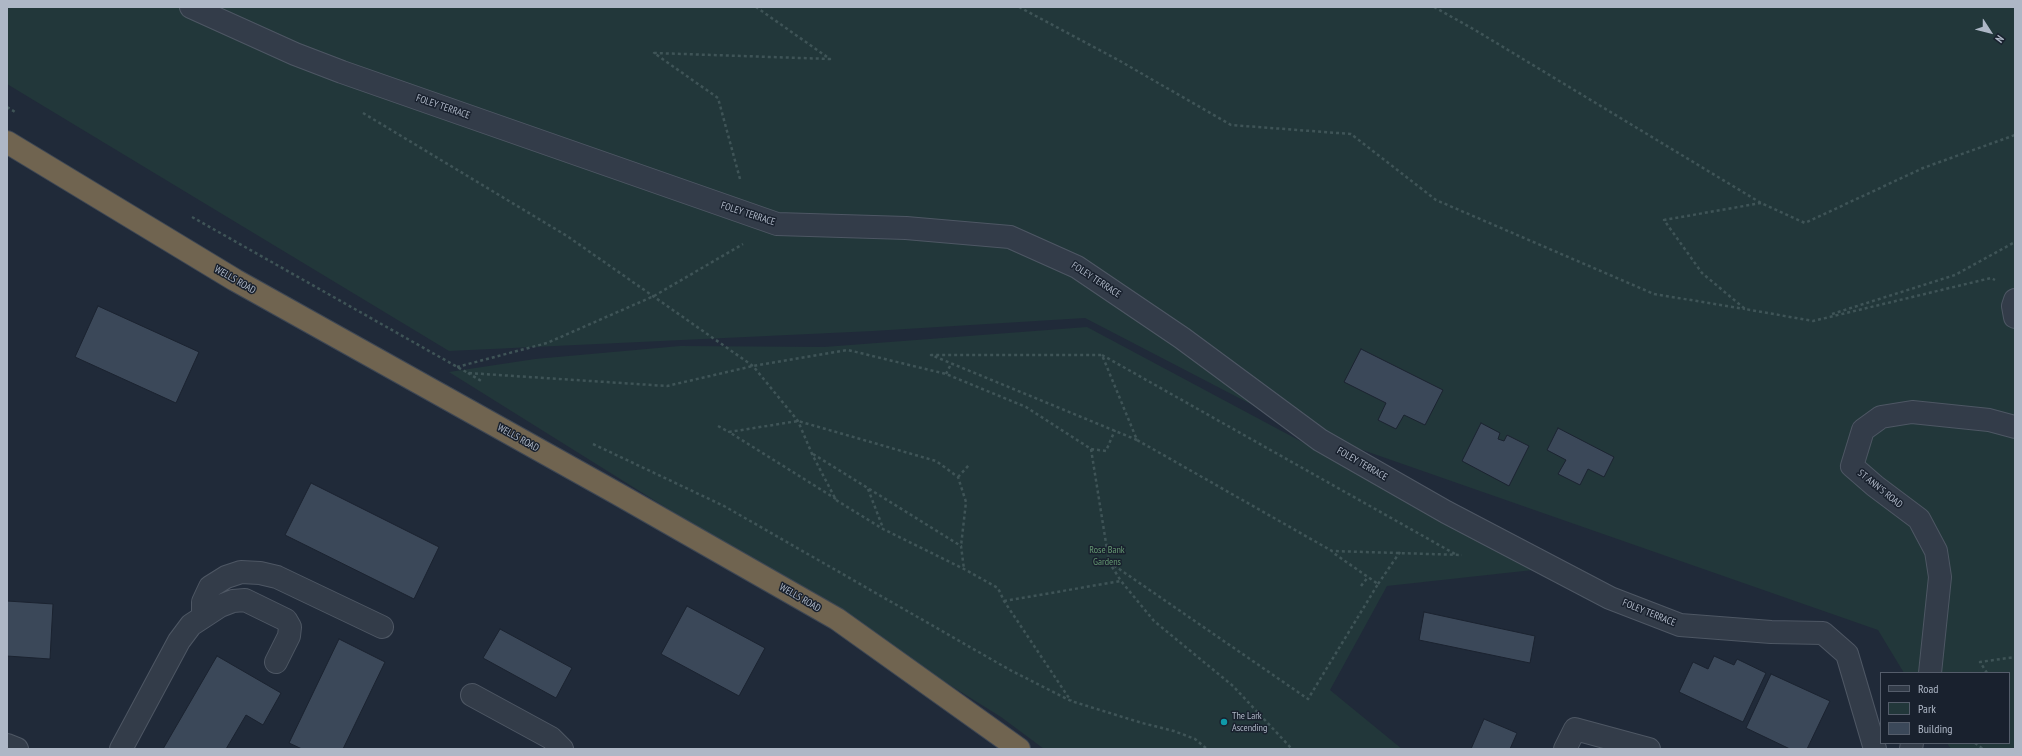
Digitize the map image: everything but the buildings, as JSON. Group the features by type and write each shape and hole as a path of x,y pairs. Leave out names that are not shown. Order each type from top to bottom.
{"highway":[{"name":"WELLS ROAD","path":"7,142 235,280 618,494 837,619 1019,749"}],"street":[{"name":"FOLEY TERRACE","path":"191,7 295,54 328,67 777,224 906,228 1010,237 1077,267 1182,338 1320,440 1446,512 1610,598 1680,625 1771,632 1823,633 1847,654 1874,749"},
{"path":"2015,300 2013,306 2015,317"},
{"name":"ST ANN'S ROAD","path":"1930,672 1940,577 1936,551 1919,519 1875,486 1852,466 1863,430 1881,417 1912,412 1988,420 2015,427"},
{"path":"203,616 203,602 210,587 226,577 241,572 260,573 277,577 382,627"},
{"path":"121,749 179,642 191,626 203,616 220,606 233,601 245,600 276,613 286,620 290,627 289,636 276,662"},
{"path":"472,695 552,738 562,749"},
{"path":"1565,749 1575,729 1649,749"},
{"path":"7,745 17,749"}],"path":[{"path":"749,215 718,98 654,53 830,59 756,7"},
{"path":"1019,7 1120,61 1231,125 1351,134 1436,200 1654,294 1813,320 1991,278 1997,281"},
{"path":"1434,7 1482,34 1761,203 1804,223 1923,168 2015,135"},
{"path":"7,107 20,116"},
{"path":"358,109 567,236 753,366 798,421 812,454 836,500"},
{"path":"1745,309 1702,273 1664,220 1761,203"},
{"path":"188,215 487,385"},
{"path":"456,367 547,343 654,296 777,224"},
{"path":"1813,320 1955,274 2015,242"},
{"path":"468,373 667,386 753,366 848,350 946,374 1026,407 1091,449 1106,451 1115,430"},
{"path":"1378,584 1332,551 1137,440 931,355 1102,355 1457,555"},
{"path":"1102,355 1137,440"},
{"path":"946,374 951,364"},
{"path":"728,432 798,421 936,461 958,477 966,502 961,546 964,569"},
{"path":"718,426 883,529 964,569 998,588 1004,602 1071,701"},
{"path":"588,441 724,506 1010,670 1071,701 1142,723 1174,731 1195,739 1207,749"},
{"path":"1091,449 1109,562 1121,581 1154,620 1233,686 1292,749"},
{"path":"812,454 961,546"},
{"path":"958,477 969,465"},
{"path":"868,489 883,529"},
{"path":"1332,551 1464,555"},
{"path":"1109,562 1308,699 1378,584 1400,552"},
{"path":"1361,586 1368,577"},
{"path":"1004,602 1121,581"},
{"path":"1986,672 1980,662 2015,657"}],"green space":[{"path":"7,7 2015,7 2015,749 1951,749 1948,744 2010,744 2010,672 1903,672 1878,630 1291,425 1085,318 873,331 449,351 7,84"},
{"name":"Rose Bank Gardens","path":"1087,327 1319,451 1533,570 1387,586 1330,690 1402,749 1044,749 1001,717 449,372 535,359 680,346 824,347"}],"place":[{"name":"The Lark Ascending","path":"1224,722"}]}
